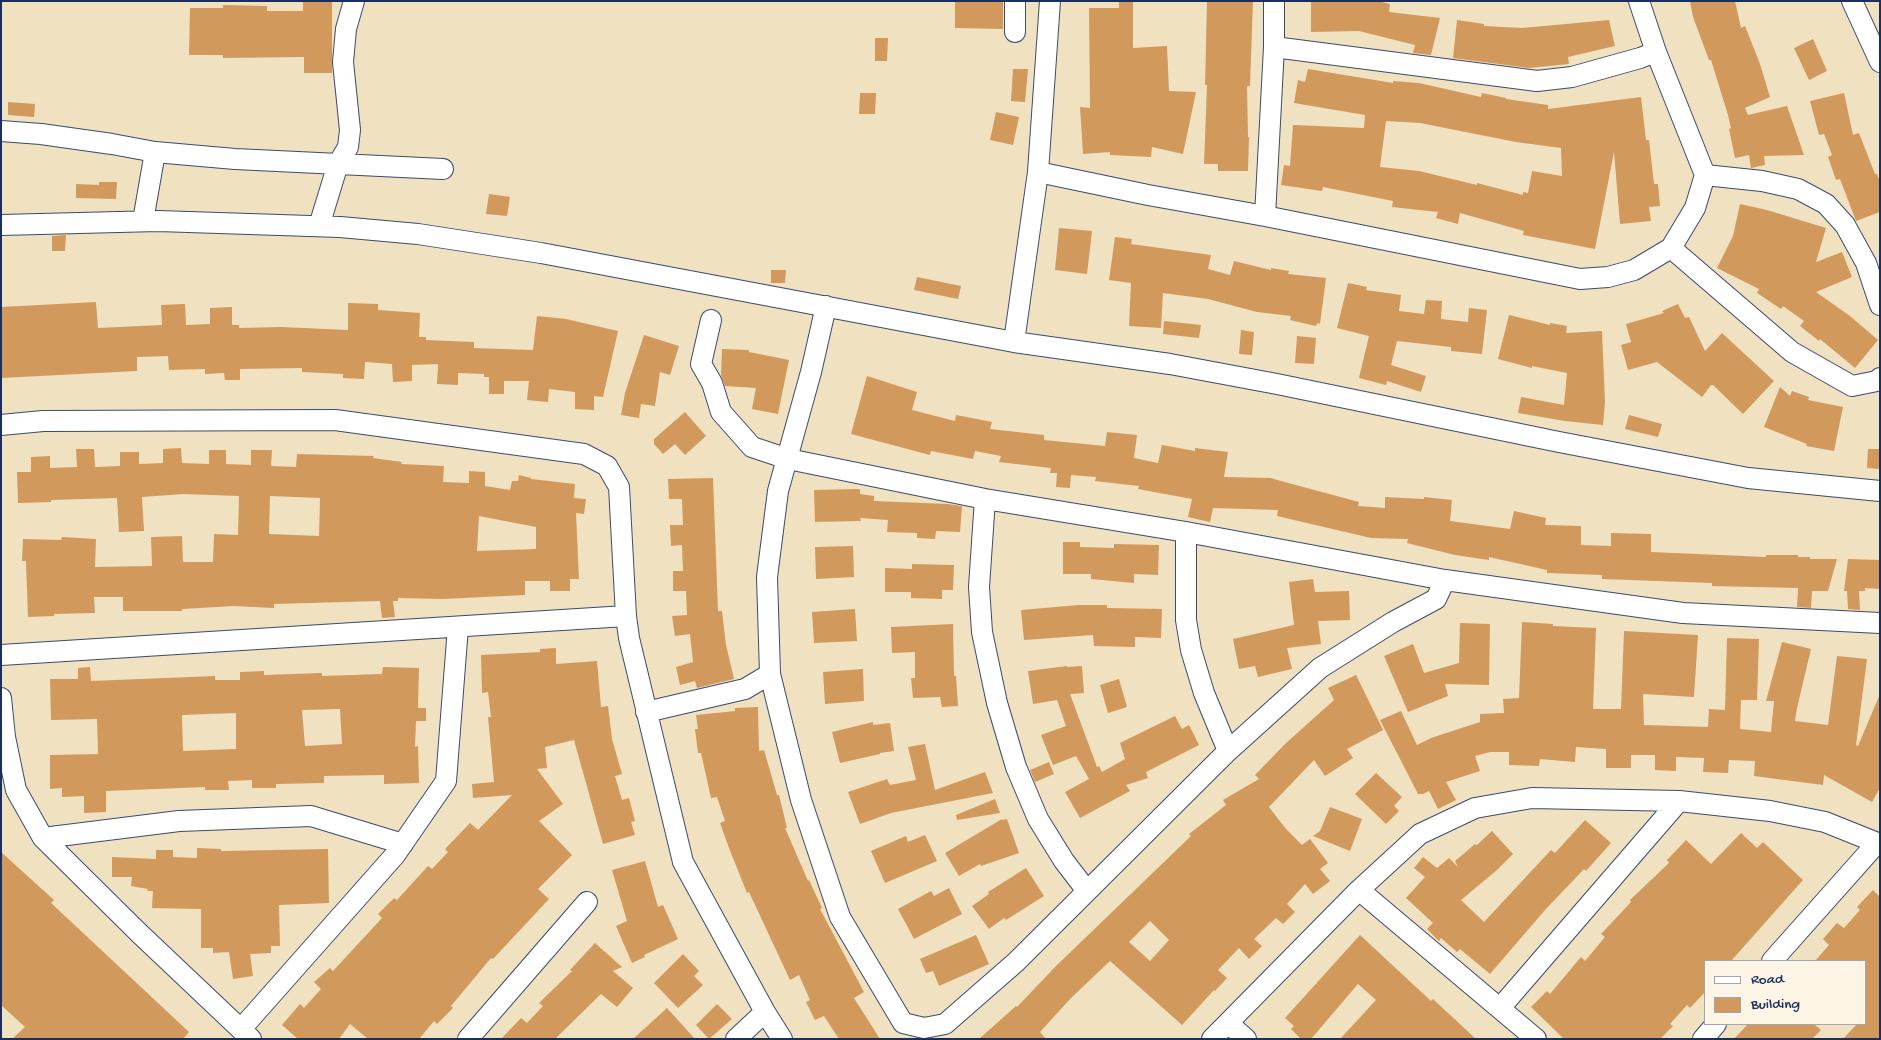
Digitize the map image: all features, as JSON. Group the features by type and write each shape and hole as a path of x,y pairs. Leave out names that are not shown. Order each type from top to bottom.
{"street":[{"path":"319,226 338,164 348,148 350,130 343,62 346,30 354,1"},
{"path":"1015,1 1015,32"},
{"path":"1014,342 1038,172 1050,1"},
{"path":"1265,216 1274,47 1274,1"},
{"path":"1038,172 1148,196 1265,216 1580,279 1608,277 1634,270 1671,248 1695,208 1705,175 1656,52 1639,1"},
{"path":"1852,1 1880,62"},
{"path":"1274,47 1537,81 1572,77 1656,52"},
{"path":"1,131 59,136 155,152 235,159 443,169"},
{"path":"142,221 155,152"},
{"path":"1705,175 1762,181 1798,189 1826,204 1845,225 1866,263 1880,305"},
{"path":"1,224 142,221 319,226 418,234 541,253 1014,342 1170,364 1748,478 1880,491"},
{"path":"1671,248 1792,352 1852,386 1877,381 1880,378"},
{"path":"826,306 778,492 767,577 770,674 801,800 840,917 903,1023 924,1028 945,1024 1016,962 1228,751 1320,668 1393,622 1436,599 1445,580"},
{"path":"711,320 701,364 712,383 722,412 752,447 788,459 985,499 1186,532 1445,580 1683,613 1880,624"},
{"path":"1,424 43,421 335,420 584,454 607,466 619,487 626,616 629,638 683,862 765,1012 782,1039"},
{"path":"985,499 979,587 982,632 997,703 1016,767 1038,819 1064,861 1087,890"},
{"path":"1186,532 1186,620 1190,642 1204,693 1228,751"},
{"path":"1,655 626,616"},
{"path":"1,698 5,737 16,790 43,838 139,933 246,1034 403,844 446,781 458,627"},
{"path":"646,712 745,689 770,674"},
{"path":"1212,1039 1359,890 1420,834 1475,808 1532,798 1678,801 1770,811 1825,822 1878,844 1773,960"},
{"path":"1500,1008 1678,801"},
{"path":"43,838 179,821 311,816 403,844"},
{"path":"1359,890 1536,1039"},
{"path":"468,1039 586,902"},
{"path":"736,1039 765,1012"},
{"path":"1228,1023 1246,1039"},
{"path":"1703,1039 1715,1025"}],"building":[{"path":"303,1 332,1 332,73 304,73 304,57 223,58 223,55 189,55 190,8 223,8 223,5 267,6 267,11 303,11"},
{"path":"955,1 1003,1 1003,29 955,28"},
{"path":"1119,1 1133,1 1133,48 1167,46 1169,91 1196,92 1183,154 1152,147 1151,157 1110,155 1110,152 1083,154 1080,107 1090,108 1089,8 1119,8"},
{"path":"1207,1 1253,1 1250,86 1247,86 1248,171 1218,171 1218,164 1204,164 1207,85 1205,85"},
{"path":"1311,1 1378,1 1390,4 1389,12 1440,18 1431,55 1413,53 1415,45 1359,31 1311,32"},
{"path":"1690,1 1735,1 1741,28 1745,26 1760,64 1770,97 1745,108 1748,115 1787,106 1804,155 1764,156 1765,165 1751,168 1749,155 1735,158 1728,115 1711,60 1709,60 1693,17"},
{"path":"1457,20 1484,24 1484,26 1522,28 1609,20 1615,46 1568,57 1569,64 1529,68 1453,58"},
{"path":"875,38 888,38 887,61 875,61"},
{"path":"1813,39 1827,71 1809,80 1794,48"},
{"path":"1013,69 1028,69 1025,102 1011,101"},
{"path":"1308,69 1393,83 1393,81 1419,83 1481,97 1482,93 1506,99 1548,105 1548,109 1641,97 1646,140 1649,140 1654,184 1658,184 1660,206 1649,207 1651,221 1620,224 1614,152 1595,249 1523,235 1524,231 1460,213 1458,224 1436,218 1438,212 1392,207 1393,201 1323,187 1322,191 1281,185 1284,165 1290,166 1293,125 1364,128 1365,115 1294,103 1298,80 1305,82","holes":["1386,121 1420,123 1516,142 1561,148 1562,176 1532,171 1528,193 1523,192 1523,195 1419,171 1380,167"]},
{"path":"860,93 876,93 875,114 859,114"},
{"path":"1844,93 1853,135 1859,133 1880,182 1880,212 1856,221 1840,179 1836,180 1828,157 1832,155 1824,134 1819,135 1810,101"},
{"path":"8,102 35,104 34,117 8,115"},
{"path":"996,112 1019,117 1013,145 990,140"},
{"path":"99,182 117,182 116,199 76,198 76,184 99,185"},
{"path":"489,194 510,197 507,216 486,214"},
{"path":"1740,204 1826,228 1816,262 1842,252 1852,277 1816,292 1850,316 1878,340 1855,368 1820,339 1819,341 1800,326 1804,321 1783,306 1781,309 1757,293 1759,289 1717,268 1733,236"},
{"path":"1059,228 1092,231 1087,274 1055,270"},
{"path":"66,235 65,251 52,251 52,236"},
{"path":"1115,237 1132,239 1131,244 1211,255 1208,269 1230,275 1234,261 1271,270 1271,268 1289,271 1288,274 1326,278 1320,324 1317,323 1316,326 1290,320 1291,316 1257,312 1208,299 1163,293 1161,328 1129,326 1131,283 1109,280"},
{"path":"771,270 786,270 785,283 771,283"},
{"path":"917,277 961,286 958,299 914,290"},
{"path":"1348,283 1367,287 1366,290 1401,295 1399,311 1424,314 1426,300 1442,301 1441,319 1468,322 1469,308 1487,310 1482,354 1451,351 1451,347 1397,341 1391,365 1426,376 1421,392 1387,381 1386,385 1359,378 1369,336 1337,328"},
{"path":"96,302 98,328 162,325 161,305 185,304 186,325 210,324 210,308 232,307 232,325 239,325 239,328 281,327 348,330 348,303 378,304 378,310 420,313 419,337 426,337 426,340 474,342 474,348 533,350 537,316 566,319 618,331 603,397 594,396 594,410 575,409 575,392 549,389 548,402 527,400 529,381 504,381 504,394 489,394 489,377 484,377 484,374 458,373 458,385 437,384 438,364 412,365 412,381 393,382 392,364 365,362 364,379 343,378 343,374 302,372 302,368 240,369 240,380 225,380 224,373 205,374 205,369 169,370 168,356 137,357 137,371 1,378 1,307"},
{"path":"1678,304 1685,318 1689,317 1705,351 1722,333 1774,381 1743,414 1713,385 1702,397 1657,362 1628,370 1621,345 1631,342 1626,324 1664,313 1662,311"},
{"path":"1509,315 1550,325 1550,323 1567,326 1566,333 1602,331 1605,402 1603,425 1518,413 1521,397 1564,405 1567,373 1532,366 1532,368 1498,359"},
{"path":"1164,321 1201,325 1199,338 1163,334"},
{"path":"1241,330 1254,332 1252,355 1239,354"},
{"path":"644,335 679,346 670,375 660,372 655,406 641,404 639,418 621,415 625,393"},
{"path":"1297,336 1316,338 1314,364 1295,363"},
{"path":"722,349 749,350 749,352 789,360 778,414 752,409 756,388 725,386 721,375"},
{"path":"867,376 917,392 912,410 955,421 956,415 992,422 990,429 1044,435 1044,440 1105,446 1107,432 1137,435 1134,458 1158,463 1162,445 1195,451 1195,448 1228,452 1224,477 1270,478 1359,502 1358,506 1385,508 1385,497 1424,499 1424,497 1452,500 1450,521 1510,529 1514,511 1546,518 1545,525 1581,526 1581,545 1611,546 1611,533 1651,534 1651,552 1766,557 1766,555 1798,555 1798,557 1810,557 1810,559 1837,559 1828,591 1812,591 1811,608 1797,607 1798,588 1712,586 1712,583 1602,579 1602,575 1547,573 1547,570 1489,557 1489,560 1455,555 1407,543 1408,539 1371,538 1277,516 1278,510 1213,508 1210,522 1188,517 1192,499 1138,489 1139,486 1095,481 1096,477 1071,475 1070,488 1056,487 1057,473 1050,473 1051,468 999,462 1001,456 975,451 973,459 931,451 930,455 851,434"},
{"path":"1780,387 1790,396 1792,391 1809,397 1808,400 1843,407 1834,451 1806,446 1807,444 1764,427"},
{"path":"685,412 706,436 685,455 675,444 663,454 654,444 654,439"},
{"path":"1629,415 1662,424 1658,437 1625,429"},
{"path":"181,448 182,463 209,464 209,450 226,450 226,464 251,465 251,450 272,450 271,466 296,467 297,454 374,456 373,458 402,462 401,464 444,466 443,482 469,483 469,471 485,472 485,486 510,490 512,481 518,481 519,475 531,479 575,484 574,498 586,499 584,514 576,513 579,579 570,579 570,591 550,591 550,581 525,581 525,595 443,599 398,598 398,601 393,601 395,617 382,618 380,601 274,604 274,608 234,606 182,609 182,611 123,611 123,597 94,597 95,613 28,617 26,561 22,561 23,539 61,540 62,537 96,539 95,567 152,566 151,537 182,536 183,562 213,562 214,534 238,535 239,496 183,494 142,497 144,531 119,532 117,498 18,503 17,472 31,472 31,457 50,456 50,468 77,467 76,449 94,449 95,467 120,466 120,452 139,452 139,464 163,463 163,449","holes":["270,496 320,498 319,536 269,534","479,516 536,527 536,549 477,551"]},
{"path":"1868,449 1880,449 1880,469 1867,468"},
{"path":"713,478 718,611 722,611 726,645 734,679 697,688 695,681 680,685 676,667 693,662 690,634 675,636 672,616 687,615 686,591 673,591 673,571 683,571 682,545 671,546 670,525 683,525 682,499 669,499 668,479"},
{"path":"860,489 860,494 874,496 874,501 962,506 960,532 936,531 935,539 917,538 917,533 887,532 888,520 860,518 861,521 815,522 814,490"},
{"path":"1063,542 1080,542 1080,547 1114,548 1114,544 1159,545 1158,575 1134,574 1134,583 1091,579 1091,574 1063,574"},
{"path":"853,546 854,577 816,579 815,547"},
{"path":"1848,559 1880,560 1880,589 1865,588 1865,591 1859,591 1860,610 1848,609 1847,591 1844,591"},
{"path":"912,564 954,565 953,590 942,590 942,599 911,598 911,592 885,592 885,568 912,569"},
{"path":"1313,579 1315,592 1349,591 1350,620 1318,621 1321,644 1287,648 1292,669 1258,677 1255,666 1239,669 1233,639 1294,625 1289,582"},
{"path":"1079,605 1107,605 1107,608 1162,609 1161,638 1135,637 1135,647 1094,646 1093,635 1024,640 1021,610"},
{"path":"855,609 857,641 814,643 812,612"},
{"path":"1522,622 1596,628 1593,709 1621,709 1624,631 1698,635 1694,697 1643,694 1644,725 1708,727 1709,709 1725,710 1727,638 1759,639 1757,700 1741,700 1740,729 1771,732 1774,701 1766,701 1782,642 1811,649 1795,721 1828,725 1837,656 1867,659 1856,745 1858,746 1880,694 1880,788 1872,802 1824,775 1823,785 1754,776 1755,761 1729,760 1728,773 1703,772 1704,758 1676,757 1676,771 1655,770 1655,755 1631,755 1631,768 1606,768 1606,749 1576,747 1575,762 1540,759 1539,766 1509,765 1509,752 1490,752 1475,756 1480,771 1446,782 1456,800 1438,809 1429,791 1418,794 1380,720 1401,711 1417,745 1431,738 1480,722 1480,714 1504,713 1503,699 1519,698"},
{"path":"1460,623 1490,624 1489,685 1445,684 1448,696 1408,712 1384,656 1413,644 1424,673 1459,663"},
{"path":"953,624 954,676 956,676 958,706 942,707 940,697 913,698 911,678 915,678 915,652 892,653 891,627"},
{"path":"556,648 556,664 597,661 601,707 608,706 612,739 622,774 615,776 622,800 629,798 635,821 631,822 635,835 603,844 574,740 545,747 547,768 537,769 563,804 539,821 572,855 538,889 549,899 493,959 491,958 451,1006 453,1008 437,1024 434,1021 419,1039 368,1039 350,1024 339,1039 298,1039 282,1025 300,1004 304,1008 321,989 314,982 330,968 333,971 382,918 378,914 394,898 397,900 428,866 432,869 448,852 445,849 470,823 478,830 512,795 473,798 472,784 494,782 488,717 491,717 488,692 482,693 481,655 540,652 540,649"},
{"path":"1082,666 1084,693 1070,694 1097,767 1099,766 1102,772 1125,759 1120,743 1175,716 1182,729 1189,725 1199,745 1146,772 1148,778 1126,785 1130,791 1080,818 1065,792 1089,779 1076,756 1053,765 1041,735 1066,726 1057,700 1033,704 1028,671"},
{"path":"90,667 91,681 215,676 215,680 240,680 240,672 264,671 264,675 322,673 322,676 382,674 383,667 419,668 418,708 426,708 426,721 416,721 415,747 418,746 419,783 384,784 384,775 324,776 324,783 276,784 276,788 252,788 252,780 228,781 229,790 205,790 205,787 106,791 106,812 84,813 84,796 62,797 62,788 50,789 50,755 98,754 97,719 51,720 50,679 78,679 78,668","holes":["340,709 342,744 305,746 302,710","236,713 236,749 183,751 182,715"]},
{"path":"863,669 864,701 825,704 823,672"},
{"path":"1356,675 1383,730 1347,749 1353,758 1325,776 1314,760 1269,807 1286,829 1302,845 1310,839 1328,863 1320,869 1330,881 1313,894 1305,884 1287,904 1295,912 1283,924 1276,918 1254,939 1262,946 1249,959 1239,948 1218,970 1227,978 1182,1025 1110,961 1071,998 1040,1032 1046,1039 979,1039 1017,1007 1055,967 1191,836 1189,834 1226,805 1223,800 1259,779 1255,775 1285,744 1334,700 1328,688","holes":["1150,921 1169,940 1150,961 1129,942"]},
{"path":"1119,679 1127,707 1108,713 1100,685"},
{"path":"758,707 759,751 764,750 777,795 779,795 787,828 785,828 822,908 820,909 864,992 854,998 880,1039 839,1039 824,1016 815,1020 806,1002 810,1000 799,975 790,980 749,892 747,893 729,848 720,823 725,821 717,797 711,798 701,753 698,753 695,729 698,729 696,715 735,711 735,708"},
{"path":"873,722 873,725 890,723 894,751 840,763 832,732"},
{"path":"925,744 935,790 985,772 993,793 891,813 860,824 848,792 887,779 890,785 916,780 908,747"},
{"path":"1049,762 1054,774 1035,782 1030,770"},
{"path":"1376,773 1402,797 1394,806 1399,811 1386,824 1355,794"},
{"path":"995,799 1000,813 957,820 956,815"},
{"path":"1330,807 1362,819 1350,851 1313,836 1320,831"},
{"path":"1002,819 1007,819 1019,853 981,866 980,864 959,876 945,853"},
{"path":"1585,820 1611,843 1586,871 1584,869 1545,910 1490,974 1460,949 1457,952 1441,938 1439,941 1427,929 1433,923 1406,898 1425,877 1414,868 1423,857 1437,868 1449,858 1458,867 1455,861 1492,831 1513,854 1461,900 1484,922 1551,850 1555,853"},
{"path":"1741,833 1757,848 1763,842 1803,880 1732,960 1704,960 1704,993 1690,1008 1687,1005 1670,1024 1673,1026 1660,1039 1564,1039 1531,1007 1547,991 1550,994 1581,957 1585,961 1605,937 1601,934 1631,902 1630,900 1669,863 1667,860 1686,840 1711,864"},
{"path":"925,835 937,861 885,883 871,851 906,836 908,842"},
{"path":"197,848 221,849 221,851 328,849 329,903 279,905 280,946 271,946 271,953 250,954 253,976 233,979 229,952 213,953 213,948 201,948 201,909 152,908 153,891 131,886 132,877 112,877 112,857 156,859 156,850 173,850 173,857 197,858"},
{"path":"1,852 54,900 51,903 189,1032 183,1039 12,1039 25,1027 1,1005"},
{"path":"645,861 658,907 663,905 678,939 644,955 645,957 632,963 616,926 627,921 612,870"},
{"path":"1026,868 1044,896 1006,920 1004,918 989,929 972,906 989,894 988,892"},
{"path":"949,888 962,914 914,939 898,909 931,891 934,896"},
{"path":"1873,890 1880,897 1880,1039 1843,1039 1856,1025 1866,1025 1866,960 1816,960 1829,945 1823,939 1837,923 1844,928 1860,910 1857,907"},
{"path":"976,935 989,964 939,986 933,971 926,973 920,959"},
{"path":"1360,935 1431,1001 1433,999 1476,1039 1340,1039 1376,1000 1358,984 1311,1039 1301,1039 1291,1029 1294,1026 1285,1018"},
{"path":"595,943 622,967 613,971 633,988 617,1007 601,994 555,1039 501,1039 521,1018 527,1023 543,1006 539,1003 572,971 570,970"},
{"path":"683,954 699,971 694,976 703,985 678,1008 654,983"},
{"path":"717,1004 732,1019 709,1039 696,1025"},
{"path":"667,1008 695,1039 633,1039"},
{"path":"1747,1025 1815,1025 1821,1030 1812,1039 1734,1039"}]}
